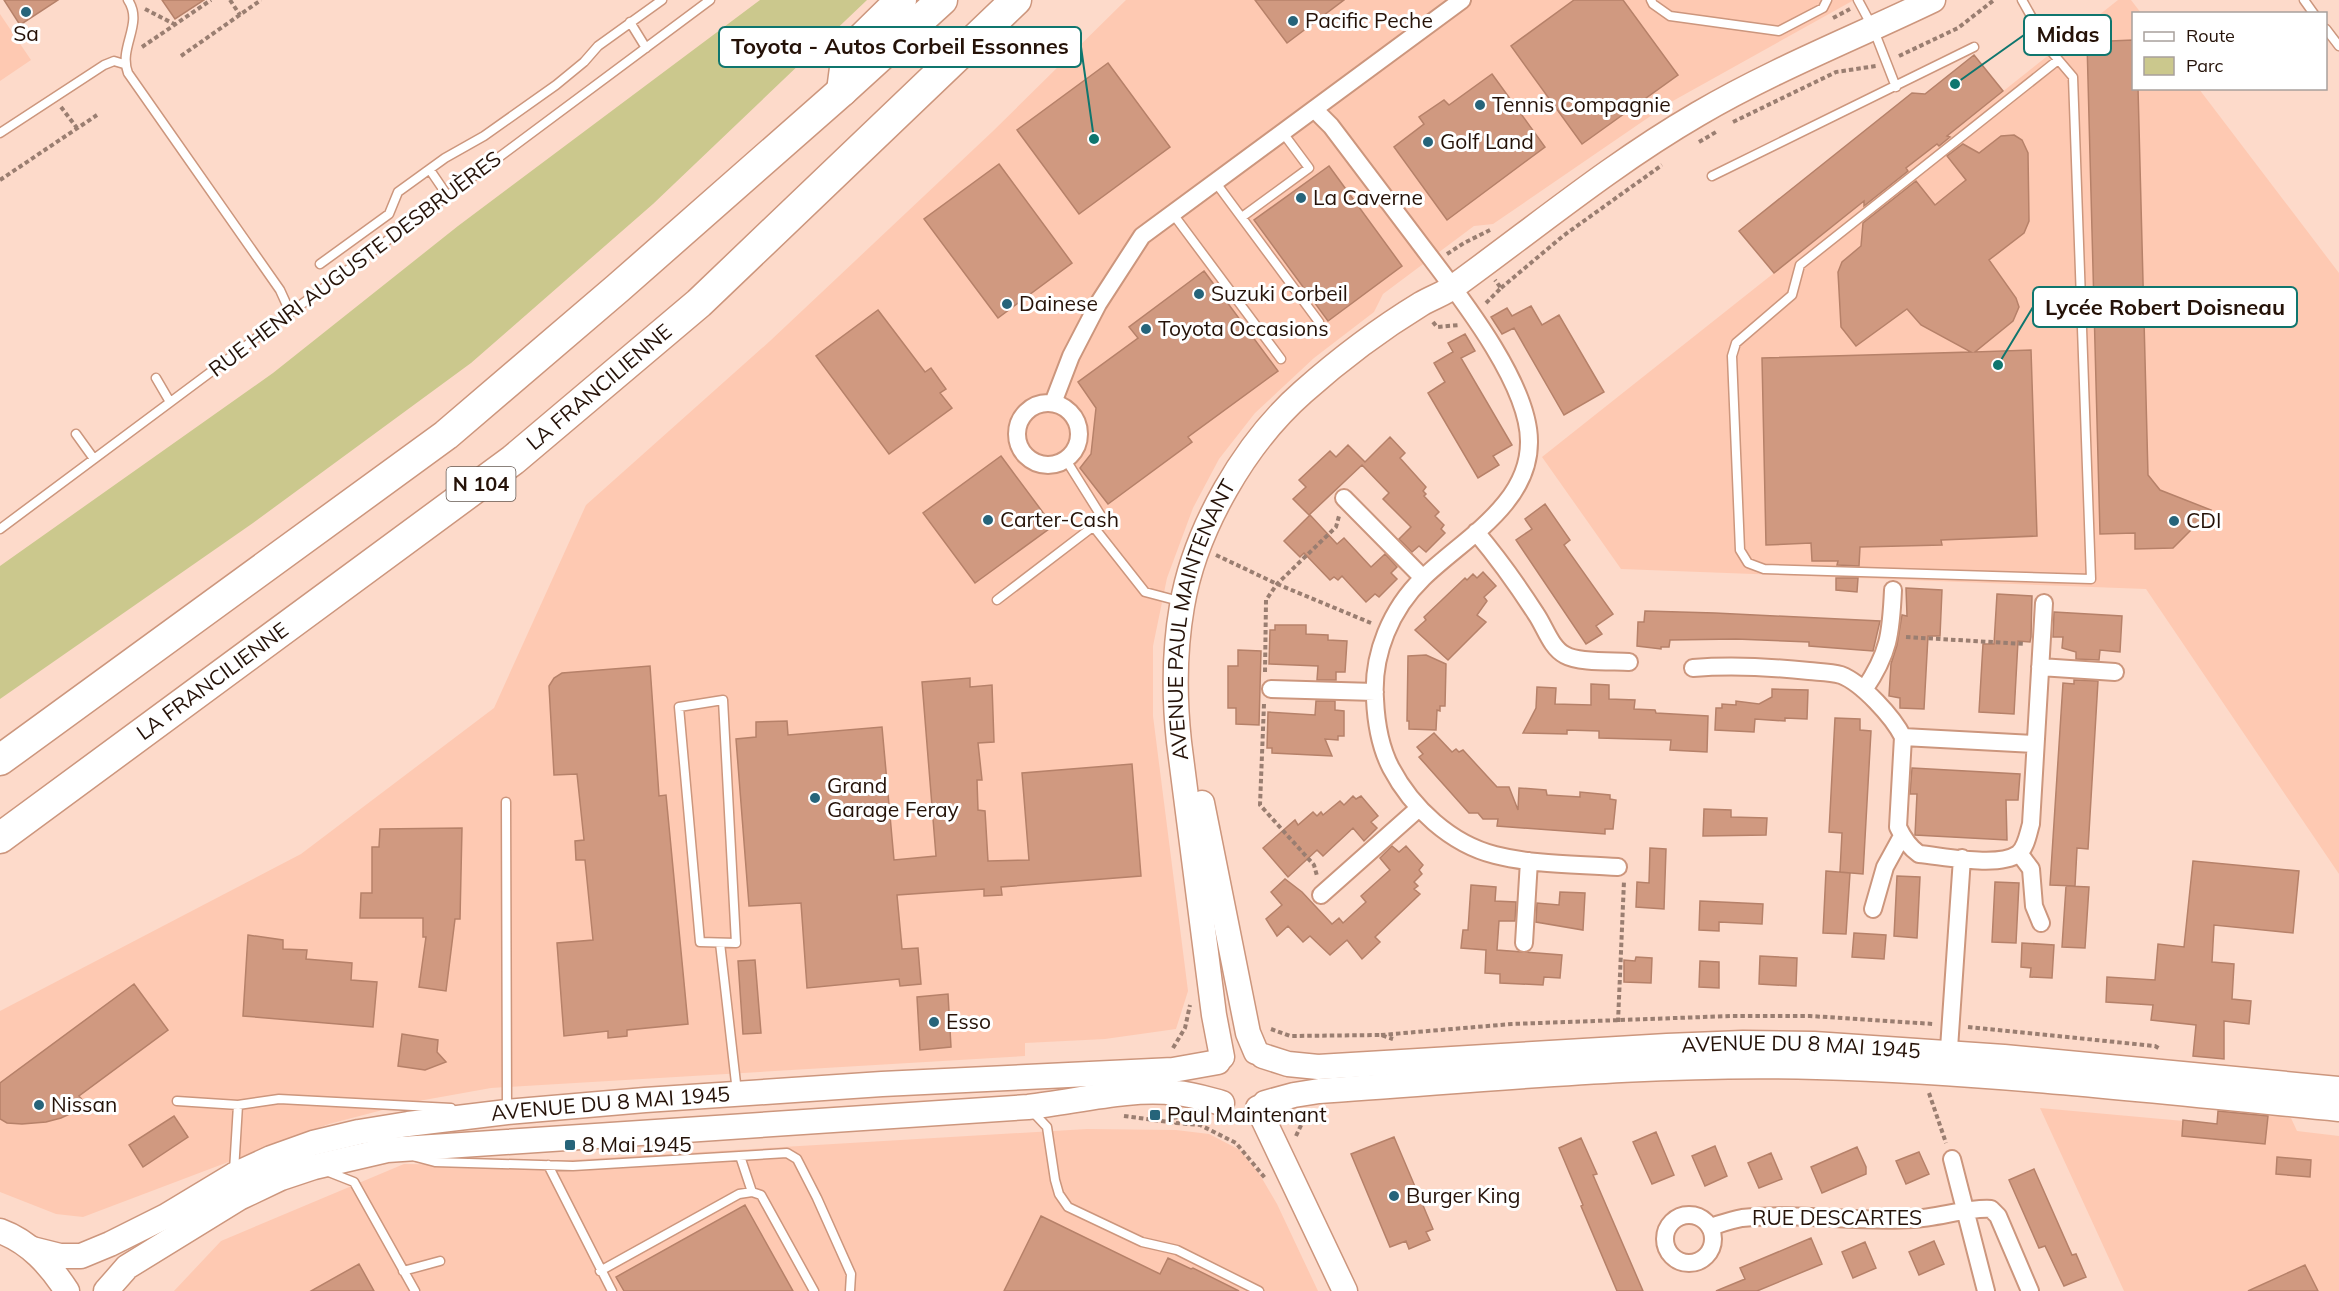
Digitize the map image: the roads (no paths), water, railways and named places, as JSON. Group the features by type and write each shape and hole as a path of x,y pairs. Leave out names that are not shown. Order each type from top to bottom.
{"highway":[{"path":"842,91 847,53 901,0"},
{"name":"N 104","path":"0,760 446,435 618,288 942,0"},
{"name":"LA FRANCILIENNE","path":"3,841 513,460 699,303 1016,0"},
{"path":"918,94 952,82 1037,0"}],"main road":[{"name":"AVENUE PAUL MAINTENANT","path":"1259,1054 1248,1033 1194,764 1187,708 1189,640 1194,606 1212,554 1237,501 1270,449 1291,424 1345,376 1428,315 1453,288 1578,194 1697,115 1748,87 1933,0"},
{"name":"AVENUE PAUL MAINTENANT","path":"1220,1059 1175,707 1177,637 1182,602 1199,548 1221,494 1257,441 1302,392 1340,361 1421,304 1453,288"},
{"name":"AVENUE DU 8 MAI 1945","path":"106,1291 127,1267 239,1198 281,1178 314,1167 387,1150 1028,1107 1115,1094 1174,1081 1238,1050 1259,1054 1288,1064 1318,1067 1743,1043 1815,1044 1948,1064 2339,1109"},
{"path":"1259,1054 1273,1070 1275,1079 1270,1096 1262,1106 1345,1291"},
{"path":"1220,1059 1214,1069 1213,1088 1222,1104"},
{"name":"AVENUE DU 8 MAI 1945","path":"0,1231 32,1249 60,1256 81,1256 166,1216 234,1175 281,1154 313,1143 359,1132 507,1112 882,1084 1174,1081 1239,1112 1249,1112 1294,1095 1319,1091 1665,1068 1948,1064 2339,1089"},
{"path":"737,1095 746,1107 764,1112 825,1110 953,1113"},
{"name":"AVENUE DU 8 MAI 1945","path":"32,1249 52,1269 67,1291"}],"street":[{"path":"1053,403 1071,356 1098,304 1142,236 1462,0"},
{"path":"1315,110 1331,126 1472,314 1512,381 1522,401 1528,424 1530,442 1527,463 1521,480 1508,501 1423,578 1409,594 1387,630 1379,651 1375,692 1380,740 1388,763 1399,784 1419,808 1446,831 1469,845 1493,855 1529,861 1618,867"},
{"path":"1053,403 1065,407 1074,416 1079,427 1079,440 1075,451 1066,460 1055,465 1042,465 1031,460 1022,452 1017,441 1017,429 1020,419 1027,410 1036,405 1053,403"},
{"path":"1344,498 1423,578"},
{"path":"1476,532 1496,556 1537,615 1557,649 1571,658 1629,662"},
{"path":"1864,690 1878,670 1890,636 1893,590"},
{"path":"1693,668 1728,667 1829,673 1850,679 1864,690 1896,725 1903,737 1898,818 1902,836 1912,849 1919,854 1987,861 2007,859 2019,853 2027,840 2031,824 2044,603"},
{"path":"2040,667 2115,672"},
{"path":"1271,689 1375,692"},
{"path":"1903,737 2035,744"},
{"path":"1322,895 1419,808"},
{"path":"1873,909 1885,867 1902,836"},
{"path":"2019,853 2031,869 2034,906 2041,923"},
{"path":"1948,1064 1962,858"},
{"path":"1524,943 1529,861"},
{"path":"1952,1159 1986,1291"},
{"name":"RUE DESCARTES","path":"1710,1227 1739,1218 1912,1219 1981,1208 1991,1209 1998,1216 2030,1291"}],"lane":[{"path":"320,264 389,214 399,192 445,158 484,136 556,85 584,62 598,46 662,0"},
{"name":"RUE HENRI AUGUSTE DESBRUÈRES","path":"0,529 710,0"},
{"path":"1651,0 1670,16 1779,31 1823,8 1827,0"},
{"path":"1858,0 1873,28 1896,87"},
{"path":"2022,0 2050,50 2073,77 2091,579 1764,569 1748,563 1740,550 1732,356 1736,343 1792,295 1800,265 2058,60"},
{"path":"130,3 133,27 125,50 124,64 128,73 280,290 290,312"},
{"path":"630,22 646,48"},
{"path":"2327,31 2339,46"},
{"path":"1712,176 1974,47"},
{"path":"0,133 104,66 114,61 124,64"},
{"path":"1242,217 1309,168 1283,133"},
{"path":"430,170 447,195"},
{"path":"1216,183 1318,322"},
{"path":"1173,214 1281,359"},
{"path":"156,378 170,402"},
{"path":"76,434 94,459"},
{"path":"997,600 1103,519 1066,460"},
{"path":"1093,526 1145,592 1182,602"},
{"path":"723,700 736,944 720,944 700,942 679,707 723,700"},
{"path":"177,1101 238,1105 279,1099 507,1112 506,801"},
{"path":"720,944 737,1095"},
{"path":"234,1175 238,1105"},
{"path":"1028,1107 1047,1127 1055,1180 1059,1194 1068,1207 1142,1242 1177,1250 1259,1291"},
{"path":"387,1150 435,1161 573,1166 787,1153 797,1159 851,1274 850,1291"},
{"path":"740,1156 752,1192"},
{"path":"548,1165 612,1291"},
{"path":"314,1167 354,1182 415,1291"},
{"path":"600,1271 739,1194 752,1192 760,1195 814,1291"},
{"path":"404,1271 440,1262"}],"place":[{"name":"Sa","path":"26,12"},
{"name":"Pacific Peche","path":"1293,21"},
{"name":"Midas","path":"1955,84"},
{"name":"Tennis Compagnie","path":"1480,105"},
{"name":"Toyota - Autos Corbeil Essonnes","path":"1094,139"},
{"name":"Golf Land","path":"1428,142"},
{"name":"La Caverne","path":"1301,198"},
{"name":"Suzuki Corbeil","path":"1199,294"},
{"name":"Dainese","path":"1007,304"},
{"name":"Toyota Occasions","path":"1146,329"},
{"name":"Lycée Robert Doisneau","path":"1998,365"},
{"name":"Carter-Cash","path":"988,520"},
{"name":"CDI","path":"2174,521"},
{"name":"Grand Garage Feray","path":"815,798"},
{"name":"Esso","path":"934,1022"},
{"name":"Nissan","path":"39,1105"},
{"name":"Paul Maintenant","path":"1155,1115"},
{"name":"8 Mai 1945","path":"570,1145"},
{"name":"Burger King","path":"1394,1196"}]}
